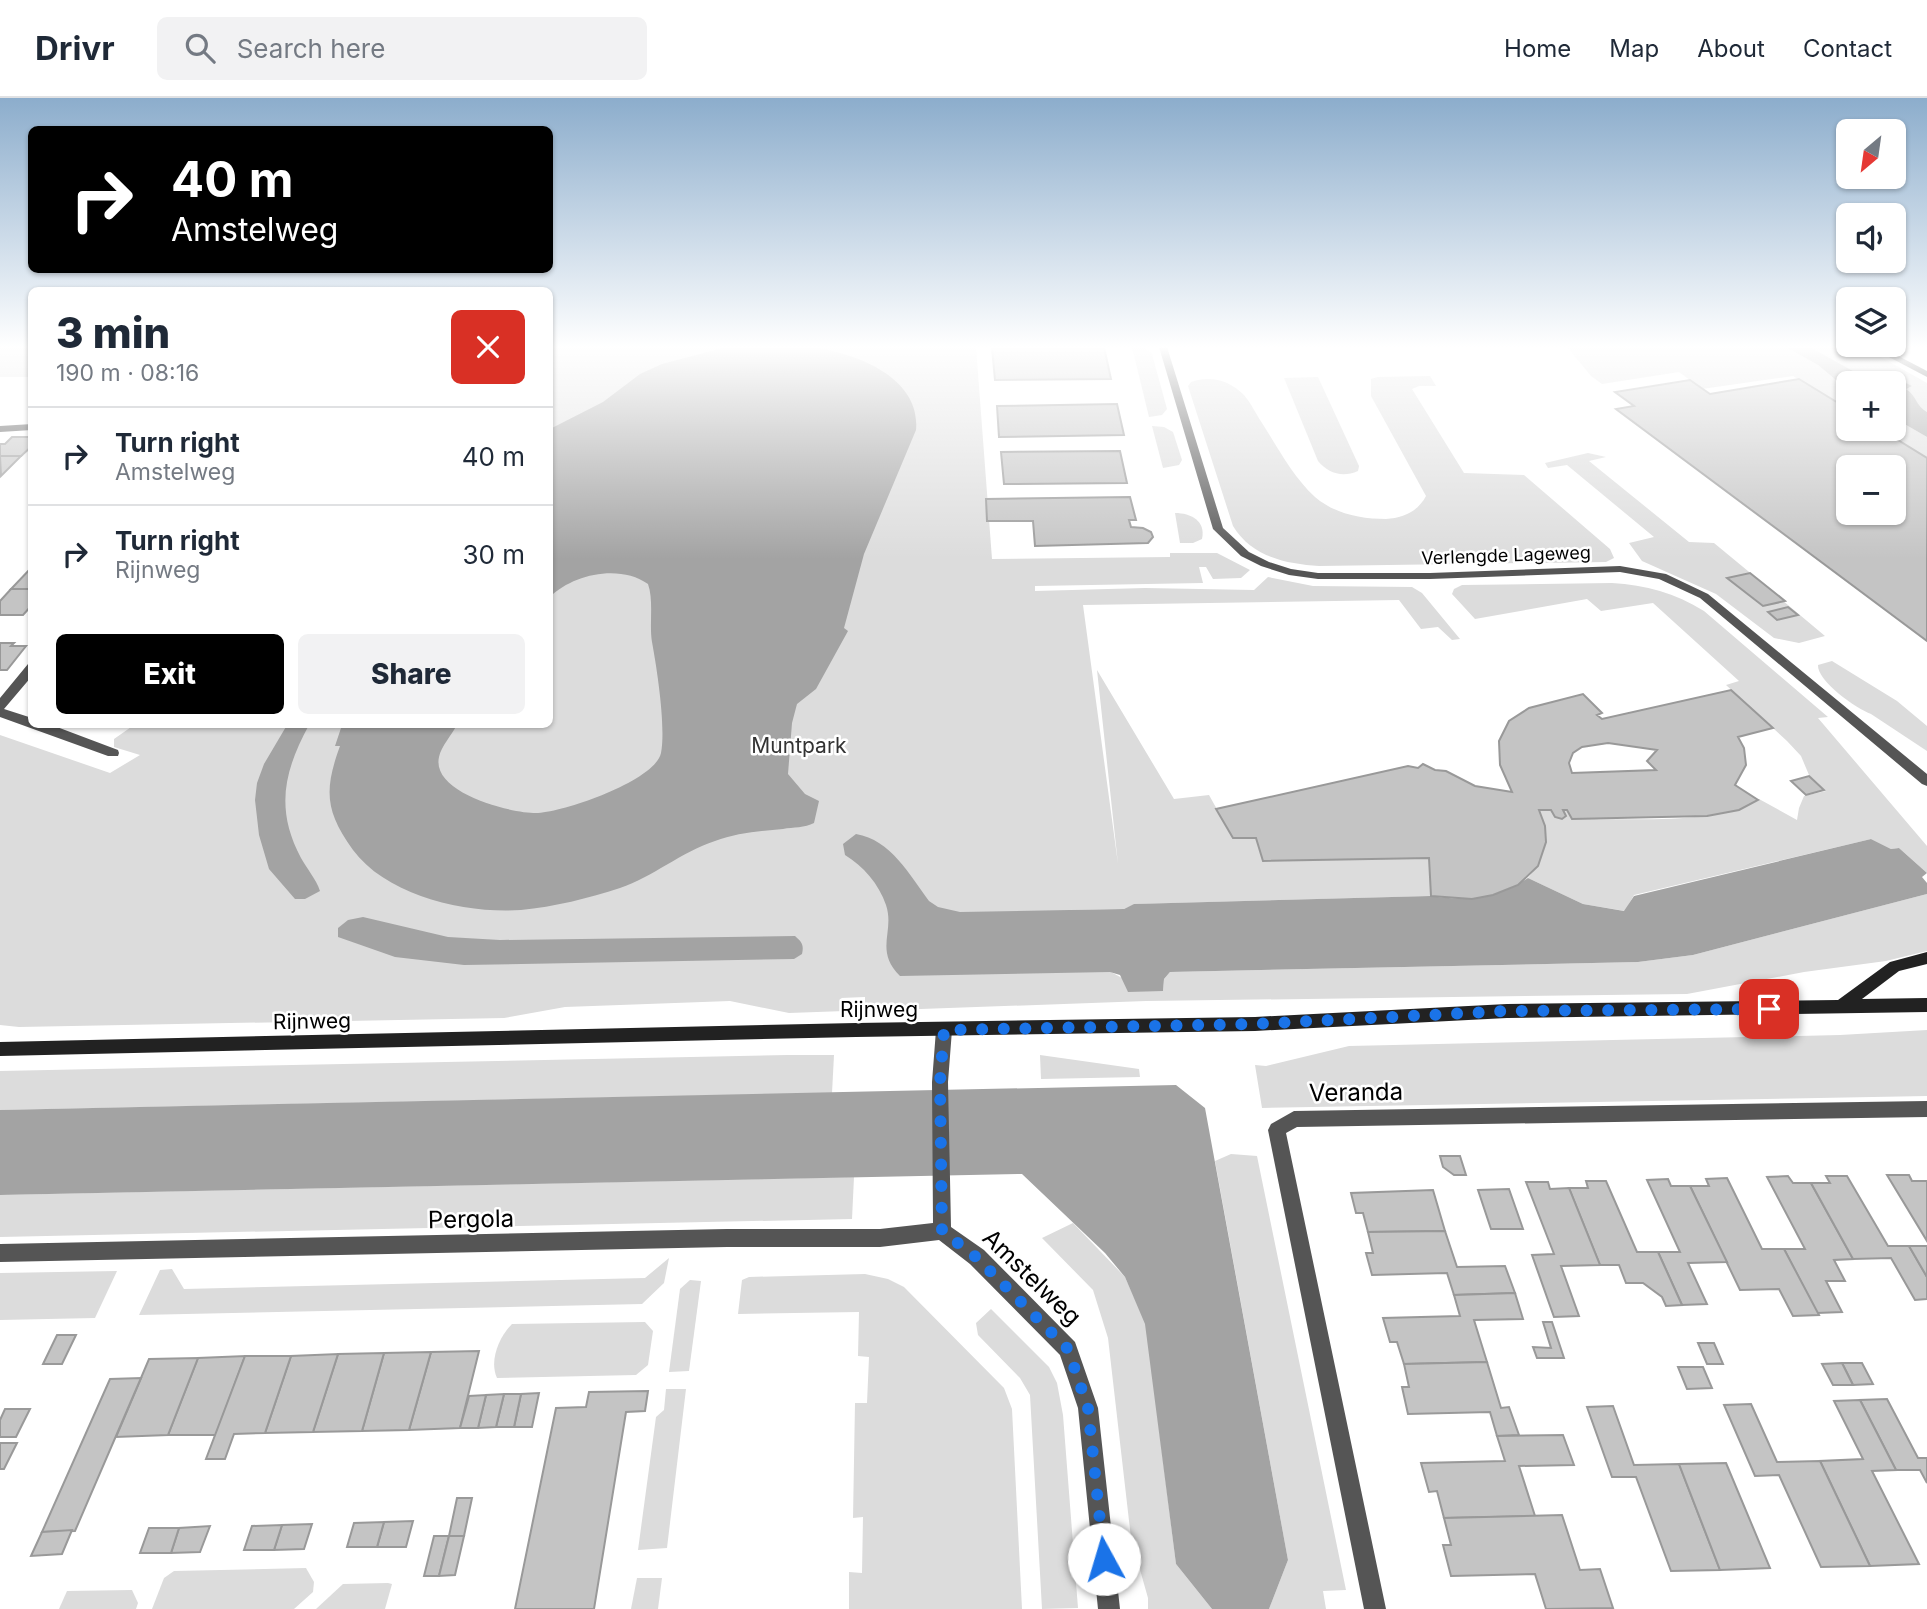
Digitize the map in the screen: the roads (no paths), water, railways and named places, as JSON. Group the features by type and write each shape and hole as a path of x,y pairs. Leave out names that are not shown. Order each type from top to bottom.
{"street":[{"name":"Verlengde Lageweg","path":"1185,418 1219,528 1245,554 1289,572 1318,576 1430,576 1620,569 1662,576 1704,596 1927,781"},
{"path":"0,429 28,427"},
{"path":"0,706 28,672"},
{"path":"0,712 28,722"},
{"path":"44,728 113,753"},
{"path":"1843,1005 1895,966 1927,958"},
{"name":"Rijnweg","path":"0,1049 1255,1024 1507,1011 1927,1005"},
{"path":"942,1231 940,1082 944,1030"},
{"name":"Veranda","path":"1375,1609 1277,1130 1294,1119 1927,1109"},
{"name":"Pergola","path":"0,1254 727,1238 880,1238 942,1231"},
{"name":"Amstelweg","path":"942,1231 976,1257 1068,1349 1088,1408 1109,1609"}],"park label":[{"name":"Muntpark","path":"799,745"}]}
